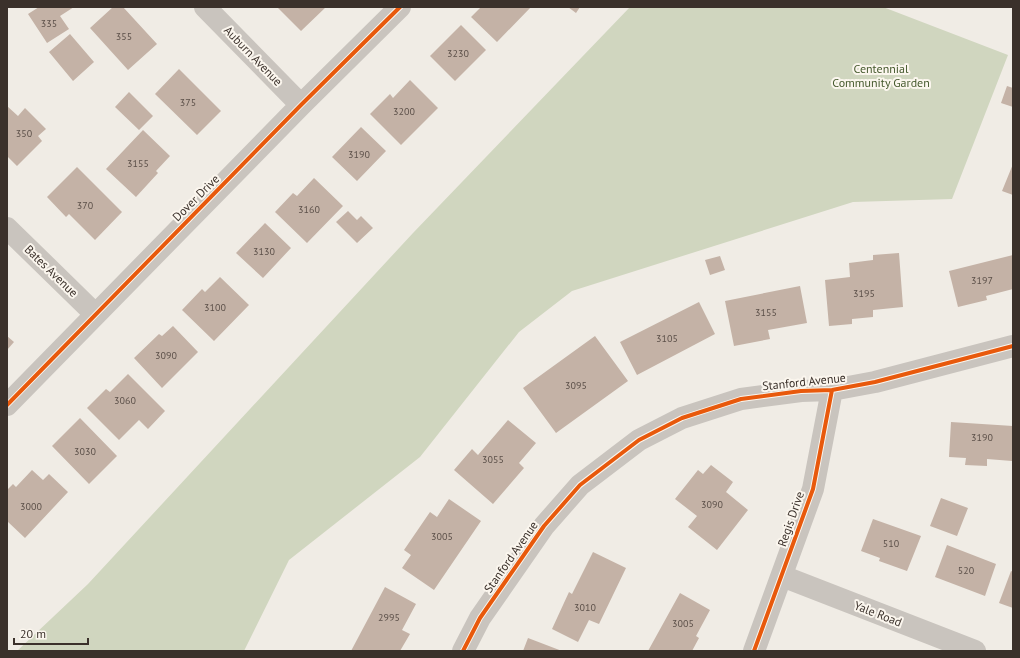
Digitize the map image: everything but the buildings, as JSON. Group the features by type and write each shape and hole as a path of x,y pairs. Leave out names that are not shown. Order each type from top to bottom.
{"street":[{"name":"Auburn Avenue","path":"205,7 301,105"},
{"name":"Dover Drive","path":"7,405 301,105 400,7"},
{"name":"Bates Avenue","path":"7,228 95,314"},
{"name":"Stanford Avenue","path":"463,651 480,618 544,526 580,485 639,440 682,418 741,399 801,391 832,390 875,382 1013,346"},
{"name":"Regis Drive","path":"754,651 813,488 832,390"},
{"name":"Yale Road","path":"782,576 975,651"}],"green space":[{"name":"Centennial Community Garden","path":"630,7 883,7 1008,55 952,199 853,202 572,291 519,332 420,457 289,560 244,651 17,651 88,584 413,233"}],"cycle path":[{"path":"7,405 301,105 400,7"},
{"path":"463,651 480,618 544,526 580,485 639,440 682,418 741,399 801,391 832,390 875,382 1013,346"},
{"path":"754,651 813,489 832,390"}]}
